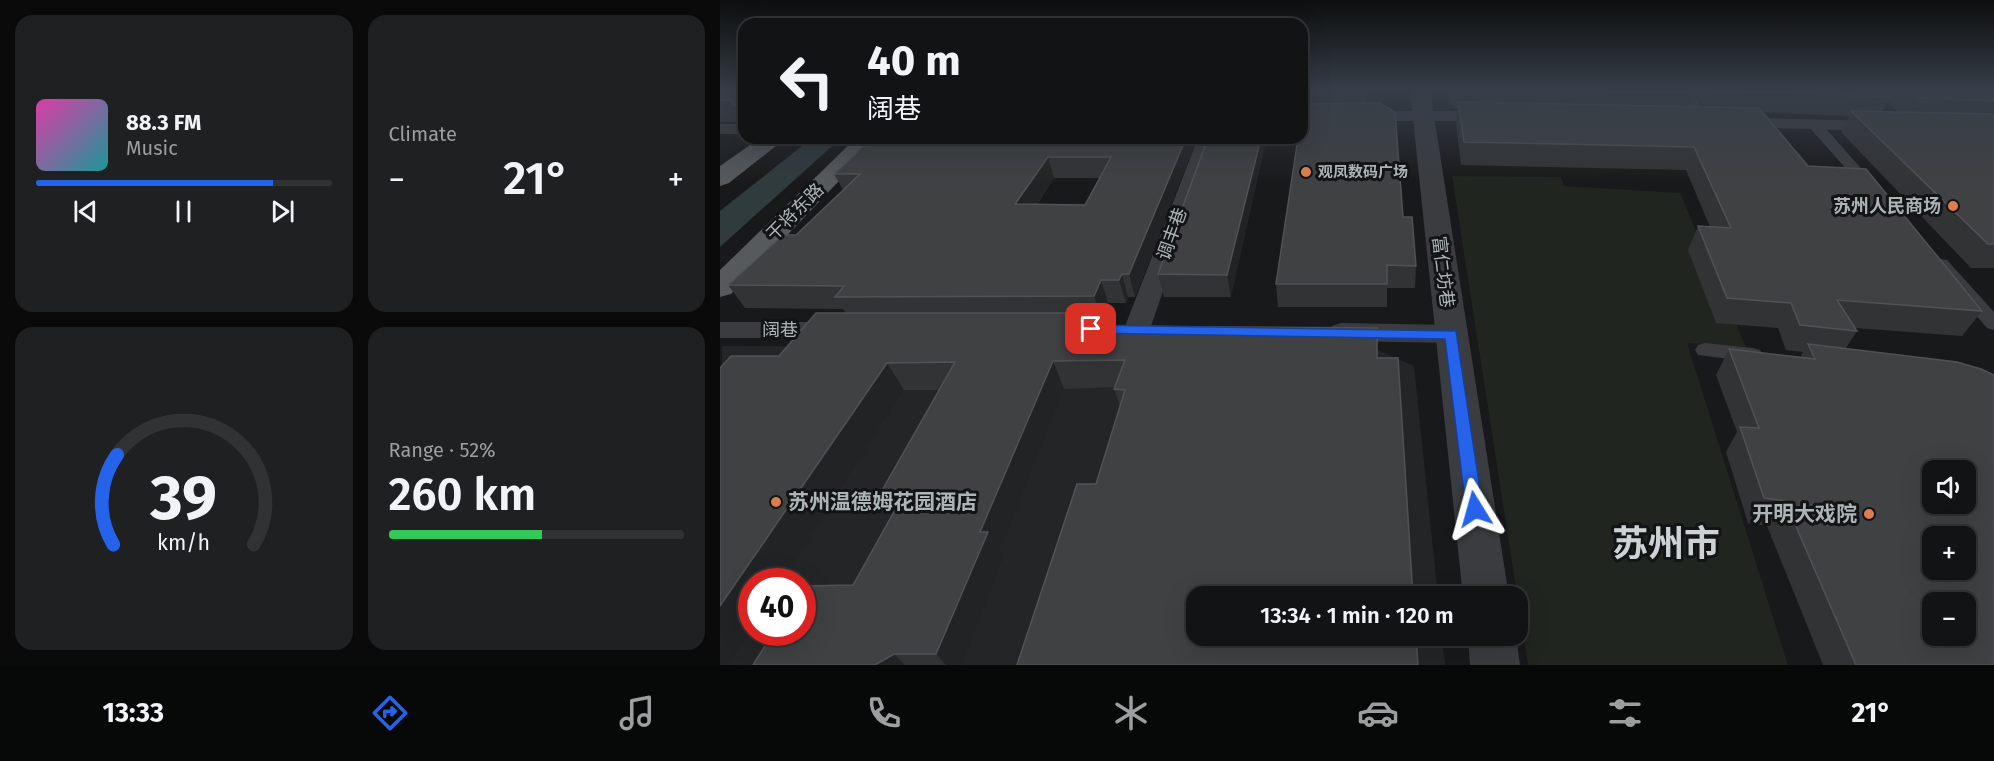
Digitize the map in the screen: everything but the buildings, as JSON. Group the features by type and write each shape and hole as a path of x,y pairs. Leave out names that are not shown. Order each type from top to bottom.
{"main road":[{"path":"720,178 767,144"},
{"name":"干将东路","path":"720,287 863,144"}],"street":[{"name":"富仁坊巷","path":"1423,121 1485,586"},
{"path":"1679,121 1814,124 1861,121"},
{"path":"1814,124 1882,200"},
{"path":"720,129 738,129"},
{"name":"调丰巷","path":"1136,330 1205,144"},
{"path":"1927,249 1994,324"},
{"path":"1972,297 1994,298"},
{"name":"阔巷","path":"720,330 863,330"},
{"path":"1311,332 1451,334"},
{"path":"1705,350 1775,358"},
{"path":"1493,646 1496,665"}],"shaded area":[{"path":"804,144 834,144 720,247 720,211"},
{"path":"1452,176 1561,177 1564,186 1680,193 1746,347 1687,343 1788,665 1528,665 1525,646 1528,646 1528,586 1516,586"},
{"path":"722,346 1373,348 1414,366 1437,586 1186,586 1186,646 1443,646 1445,665 720,665"}],"place":[{"name":"观凤数码广场","path":"1306,172"},
{"name":"苏州人民商场","path":"1953,206"},
{"name":"苏州温德姆花园酒店","path":"776,502"},
{"name":"开明大戏院","path":"1869,514"}],"district":[{"name":"苏州市","path":"1666,543"}],"route":[{"path":"1091,329 1451,334 1475,509"}]}
